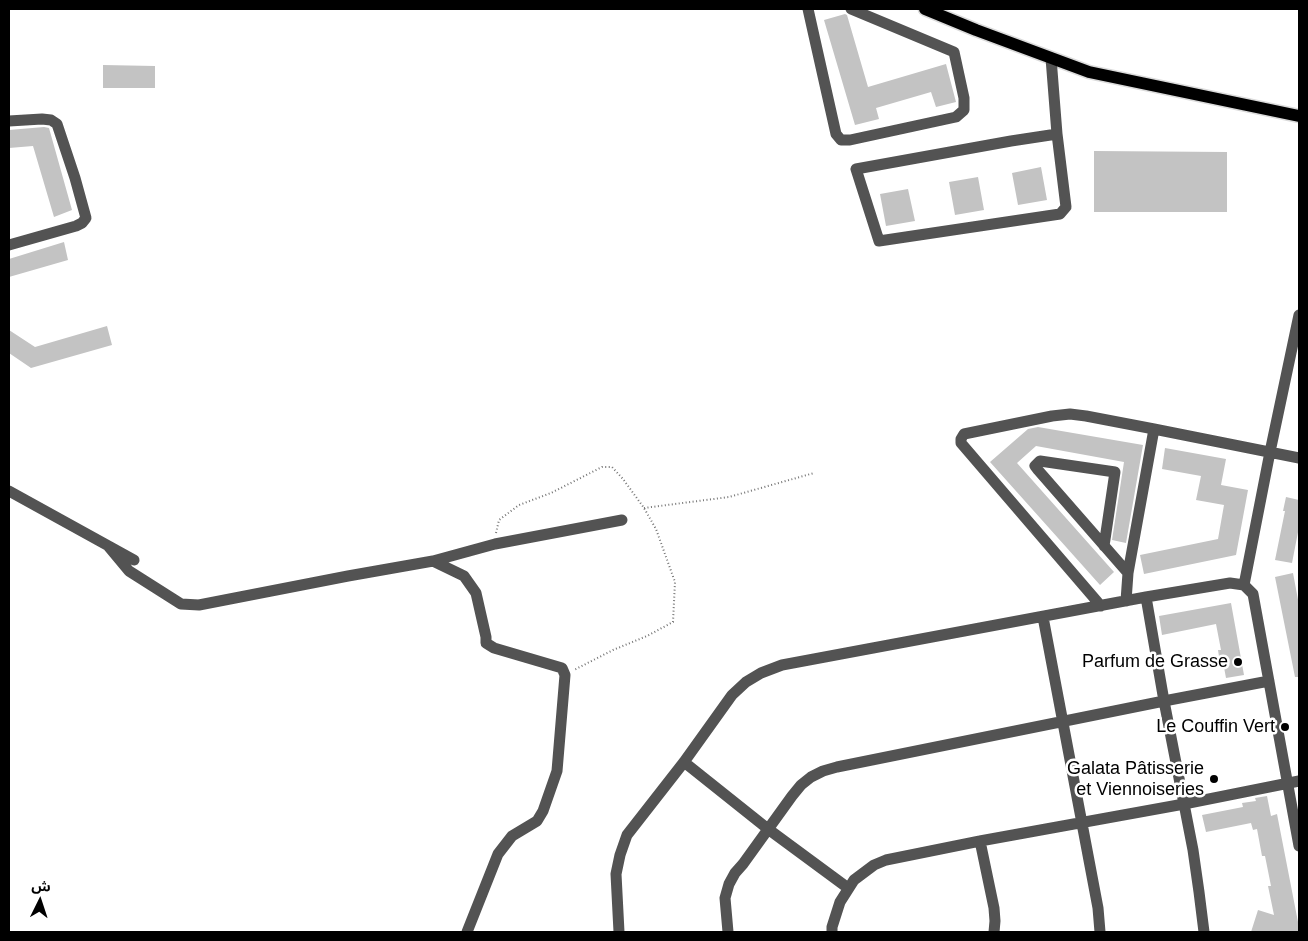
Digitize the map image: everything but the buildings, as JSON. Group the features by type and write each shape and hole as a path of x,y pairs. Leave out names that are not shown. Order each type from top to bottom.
{"main road":[{"path":"925,9 1089,72 1299,116"}],"street":[{"path":"808,9 836,134 841,140 850,140 956,117 964,110 964,98 954,52 850,9"},
{"path":"1051,58 1066,207 1060,214 879,242 856,168 1001,142 1058,134"},
{"path":"9,121 42,119 51,120 58,124 86,218 76,226 9,245"},
{"path":"1244,585 1299,316"},
{"path":"1101,606 961,444 964,434 1070,414 1299,458"},
{"path":"1126,601 1128,572 1154,429"},
{"path":"1104,546 1116,472 1040,461 1035,466 1038,470 1104,546 1128,572"},
{"path":"9,491 134,560"},
{"path":"109,547 129,570 181,604 199,605 433,561 495,544 622,520"},
{"path":"433,561 464,576 476,593 486,643 494,648 562,668 565,675 557,770 544,811 537,820 512,836 498,854 466,932"},
{"path":"619,932 616,874 620,854 627,835 684,762 732,695 761,672 782,665 1230,583 1244,585 1253,594 1299,846"},
{"path":"1146,597 1193,850 1204,932"},
{"path":"1043,617 1098,908 1100,932"},
{"path":"728,932 726,898 729,884 735,873 801,785 823,771 1063,721 1269,681"},
{"path":"684,762 768,829 848,888"},
{"path":"832,932 838,907 854,880 874,865 886,860 1299,781"},
{"path":"980,841 994,908 994,932"}],"path":[{"path":"495,544 499,520 519,506 602,467 612,467 623,479 644,508 656,529 675,582 673,622 565,675"},
{"path":"644,508 729,496 814,473"}],"place":[{"name":"Parfum de Grasse","path":"1238,662"},
{"name":"Le Couffin Vert","path":"1285,727"},
{"name":"Galata Pâtisserie et Viennoiseries","path":"1214,779"}]}
